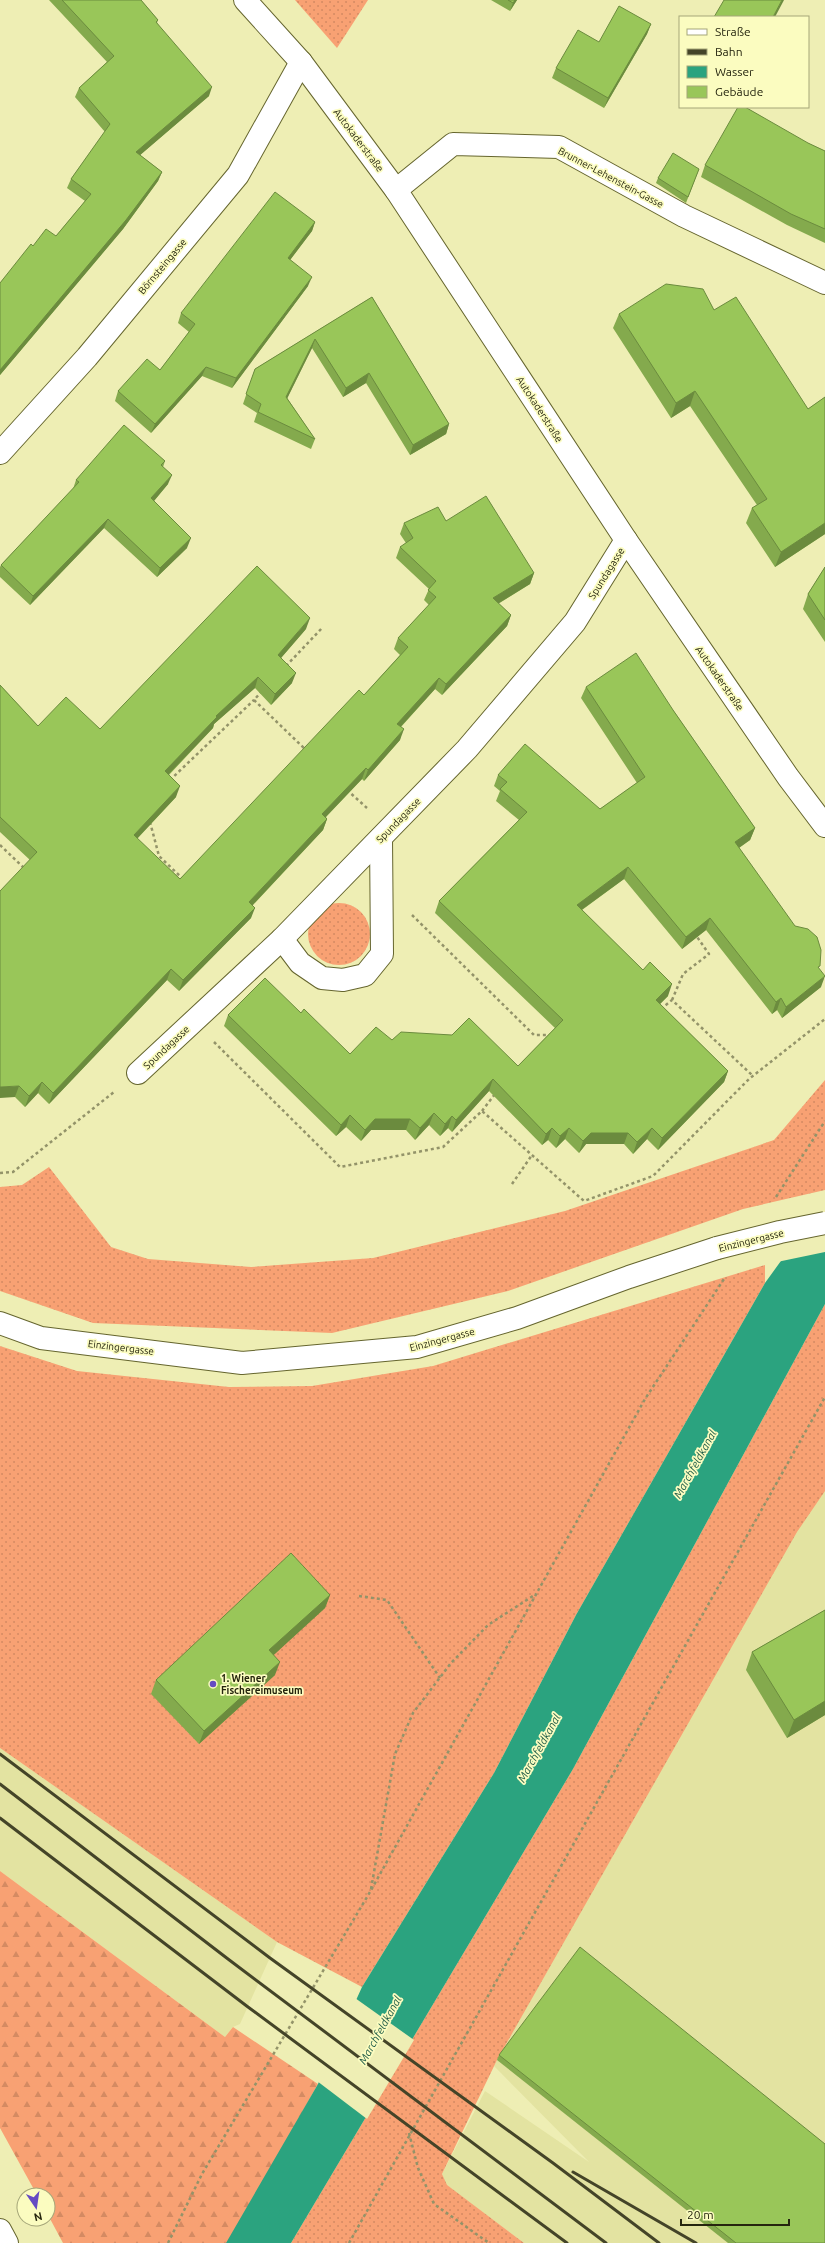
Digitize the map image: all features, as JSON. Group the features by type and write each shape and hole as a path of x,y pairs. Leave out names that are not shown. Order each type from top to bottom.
{"street":[{"name":"Autokaderstraße","path":"245,0 301,62 396,190 626,540 797,789 825,826"},
{"name":"Börnsteingasse","path":"0,453 86,357 238,175 301,62"},
{"name":"Brunner-Lehenstein-Gasse","path":"396,190 453,144 559,147 684,216 825,283"},
{"name":"Spundagasse","path":"138,1073 282,939 467,749 574,622 626,540"},
{"path":"282,939 300,963 322,978 343,980 365,975 382,954 382,885 385,834"},
{"name":"Einzingergasse","path":"0,1323 41,1338 242,1362 417,1347 517,1318 629,1277 716,1248 780,1232 825,1223"},
{"path":"0,2230 7,2243"}],"path":[{"path":"280,672 323,627"},
{"path":"168,782 264,689"},
{"path":"254,700 310,754"},
{"path":"344,786 385,834"},
{"path":"149,818 159,856 186,882"},
{"path":"0,844 28,872"},
{"path":"153,861 159,856"},
{"path":"382,885 534,1035 556,1035"},
{"path":"659,1011 672,1000 683,974 709,954 692,930"},
{"path":"672,1000 753,1076"},
{"path":"482,1111 584,1201 653,1176 753,1076 825,1019"},
{"path":"193,1022 340,1167 443,1147 482,1111 497,1091"},
{"path":"544,1041 549,1035"},
{"path":"0,1173 13,1172 138,1073"},
{"path":"776,1197 825,1121"},
{"path":"512,1184 532,1155"},
{"path":"168,2243 202,2174 370,1892 645,1399 726,1275"},
{"path":"349,2243 409,2133 825,1397"},
{"path":"370,1892 396,1754 413,1713 451,1663 488,1625 537,1594"},
{"path":"360,1596 387,1600 440,1678"},
{"path":"409,2133 418,2168 434,2204 489,2243"}],"shaded area":[{"path":"825,1433 825,2243 524,2243 446,2185 442,2174 485,2091 589,2162 494,2066"},
{"path":"0,1748 277,1942 240,2024 233,2027 225,2037 0,1871"}],"green space":[{"path":"295,0 368,0 337,48"},
{"path":"339,903 351,905 361,912 368,922 370,934 368,946 361,956 351,963 339,965 327,963 317,956 310,946 308,934 310,922 317,912 327,905"},
{"path":"825,1080 825,1190 743,1209 508,1291 332,1333 93,1323 0,1291 0,1187 22,1185 49,1167 111,1247 148,1259 251,1267 373,1258 565,1211 774,1140"},
{"path":"765,1265 765,1283 576,1615 494,1773 362,1987 277,1942 0,1748 0,1346 77,1371 229,1387 312,1386 433,1366"},
{"path":"825,1304 825,1491 797,1532 497,2060 442,2174 447,2185 524,2243 291,2243 573,1769"},
{"path":"0,1871 225,2037 233,2027 318,2084 229,2243 63,2243 54,2227 56,2227 56,2187 33,2187 0,2128"}],"water":[{"name":"Marchfeldkanal","path":"825,1200 825,1304 573,1769 291,2243 226,2243 318,2084 362,1987 494,1773 576,1615 765,1283"}],"pier":[{"path":"825,1198 825,1252 777,1262 823,1199"},
{"path":"355,1998 414,2040 367,2119 317,2081"}],"building":[{"path":"62,0 141,0 158,20 156,22 212,87 136,152 162,172 126,220 0,370 0,283 31,244 33,246 46,229 56,236 91,194 71,179 110,124 79,88 114,56"},
{"path":"508,0 515,0 513,3"},
{"path":"724,0 782,0 774,16 715,16"},
{"path":"619,6 651,24 608,98 556,68 578,30 599,42"},
{"path":"737,108 747,108 825,151 825,229 791,214 705,165"},
{"path":"673,153 699,169 688,197 658,178"},
{"path":"275,192 315,222 288,258 312,277 236,378 206,367 155,424 118,391 147,359 160,370 195,324 181,313"},
{"path":"666,284 703,289 714,310 736,297 808,409 825,397 825,523 781,552 752,508 767,499 695,391 676,403 619,314"},
{"path":"372,297 449,424 413,445 369,373 346,388 315,339 286,397 315,439 258,412 261,404 246,394 255,369"},
{"path":"124,425 165,461 161,465 172,475 151,498 191,538 160,568 108,519 33,596 1,565 79,482 76,480"},
{"path":"486,496 534,573 493,598 511,615 446,684 439,678 397,724 404,729 368,770 366,768 322,814 327,819 249,902 255,908 183,980 171,969 53,1093 42,1082 29,1096 19,1086 0,1087 0,891 37,852 0,817 0,685 38,726 66,697 100,729 257,566 310,618 278,655 296,673 275,694 258,677 216,716 217,717 165,771 180,786 134,835 180,879 359,690 364,695 408,647 398,638 436,597 428,590 436,581 400,547 413,538 404,523 438,507 446,521"},
{"path":"825,567 825,620 808,594"},
{"path":"636,653 673,710 755,828 735,842 795,926 808,929 817,937 821,950 820,966 818,967 825,976 786,1007 781,998 776,1002 710,918 686,937 628,867 577,905 643,970 650,962 672,984 656,1000 728,1071 662,1138 652,1128 637,1142 628,1133 591,1133 583,1141 569,1128 560,1136 552,1128 546,1134 493,1079 456,1120 452,1116 445,1124 434,1113 420,1128 410,1119 375,1119 365,1130 350,1115 341,1125 228,1015 265,978 301,1013 304,1009 350,1054 376,1027 392,1040 401,1032 452,1035 469,1018 518,1066 563,1020 439,901 527,812 500,789 507,782 498,775 525,744 600,809 645,777 586,687"},
{"path":"291,1553 330,1595 269,1650 280,1662 204,1731 156,1680"},
{"path":"825,1610 825,1701 794,1720 752,1652"},
{"path":"580,1947 825,2144 825,2243 736,2243 499,2055"}],"railway":[{"path":"0,1754 270,1958 553,2163 659,2243"},
{"path":"0,1784 228,1959 606,2243"},
{"path":"0,1818 248,2007 567,2243"},
{"path":"573,2172 696,2243"}],"place":[{"name":"1. Wiener Fischereimuseum","path":"213,1684"}]}
